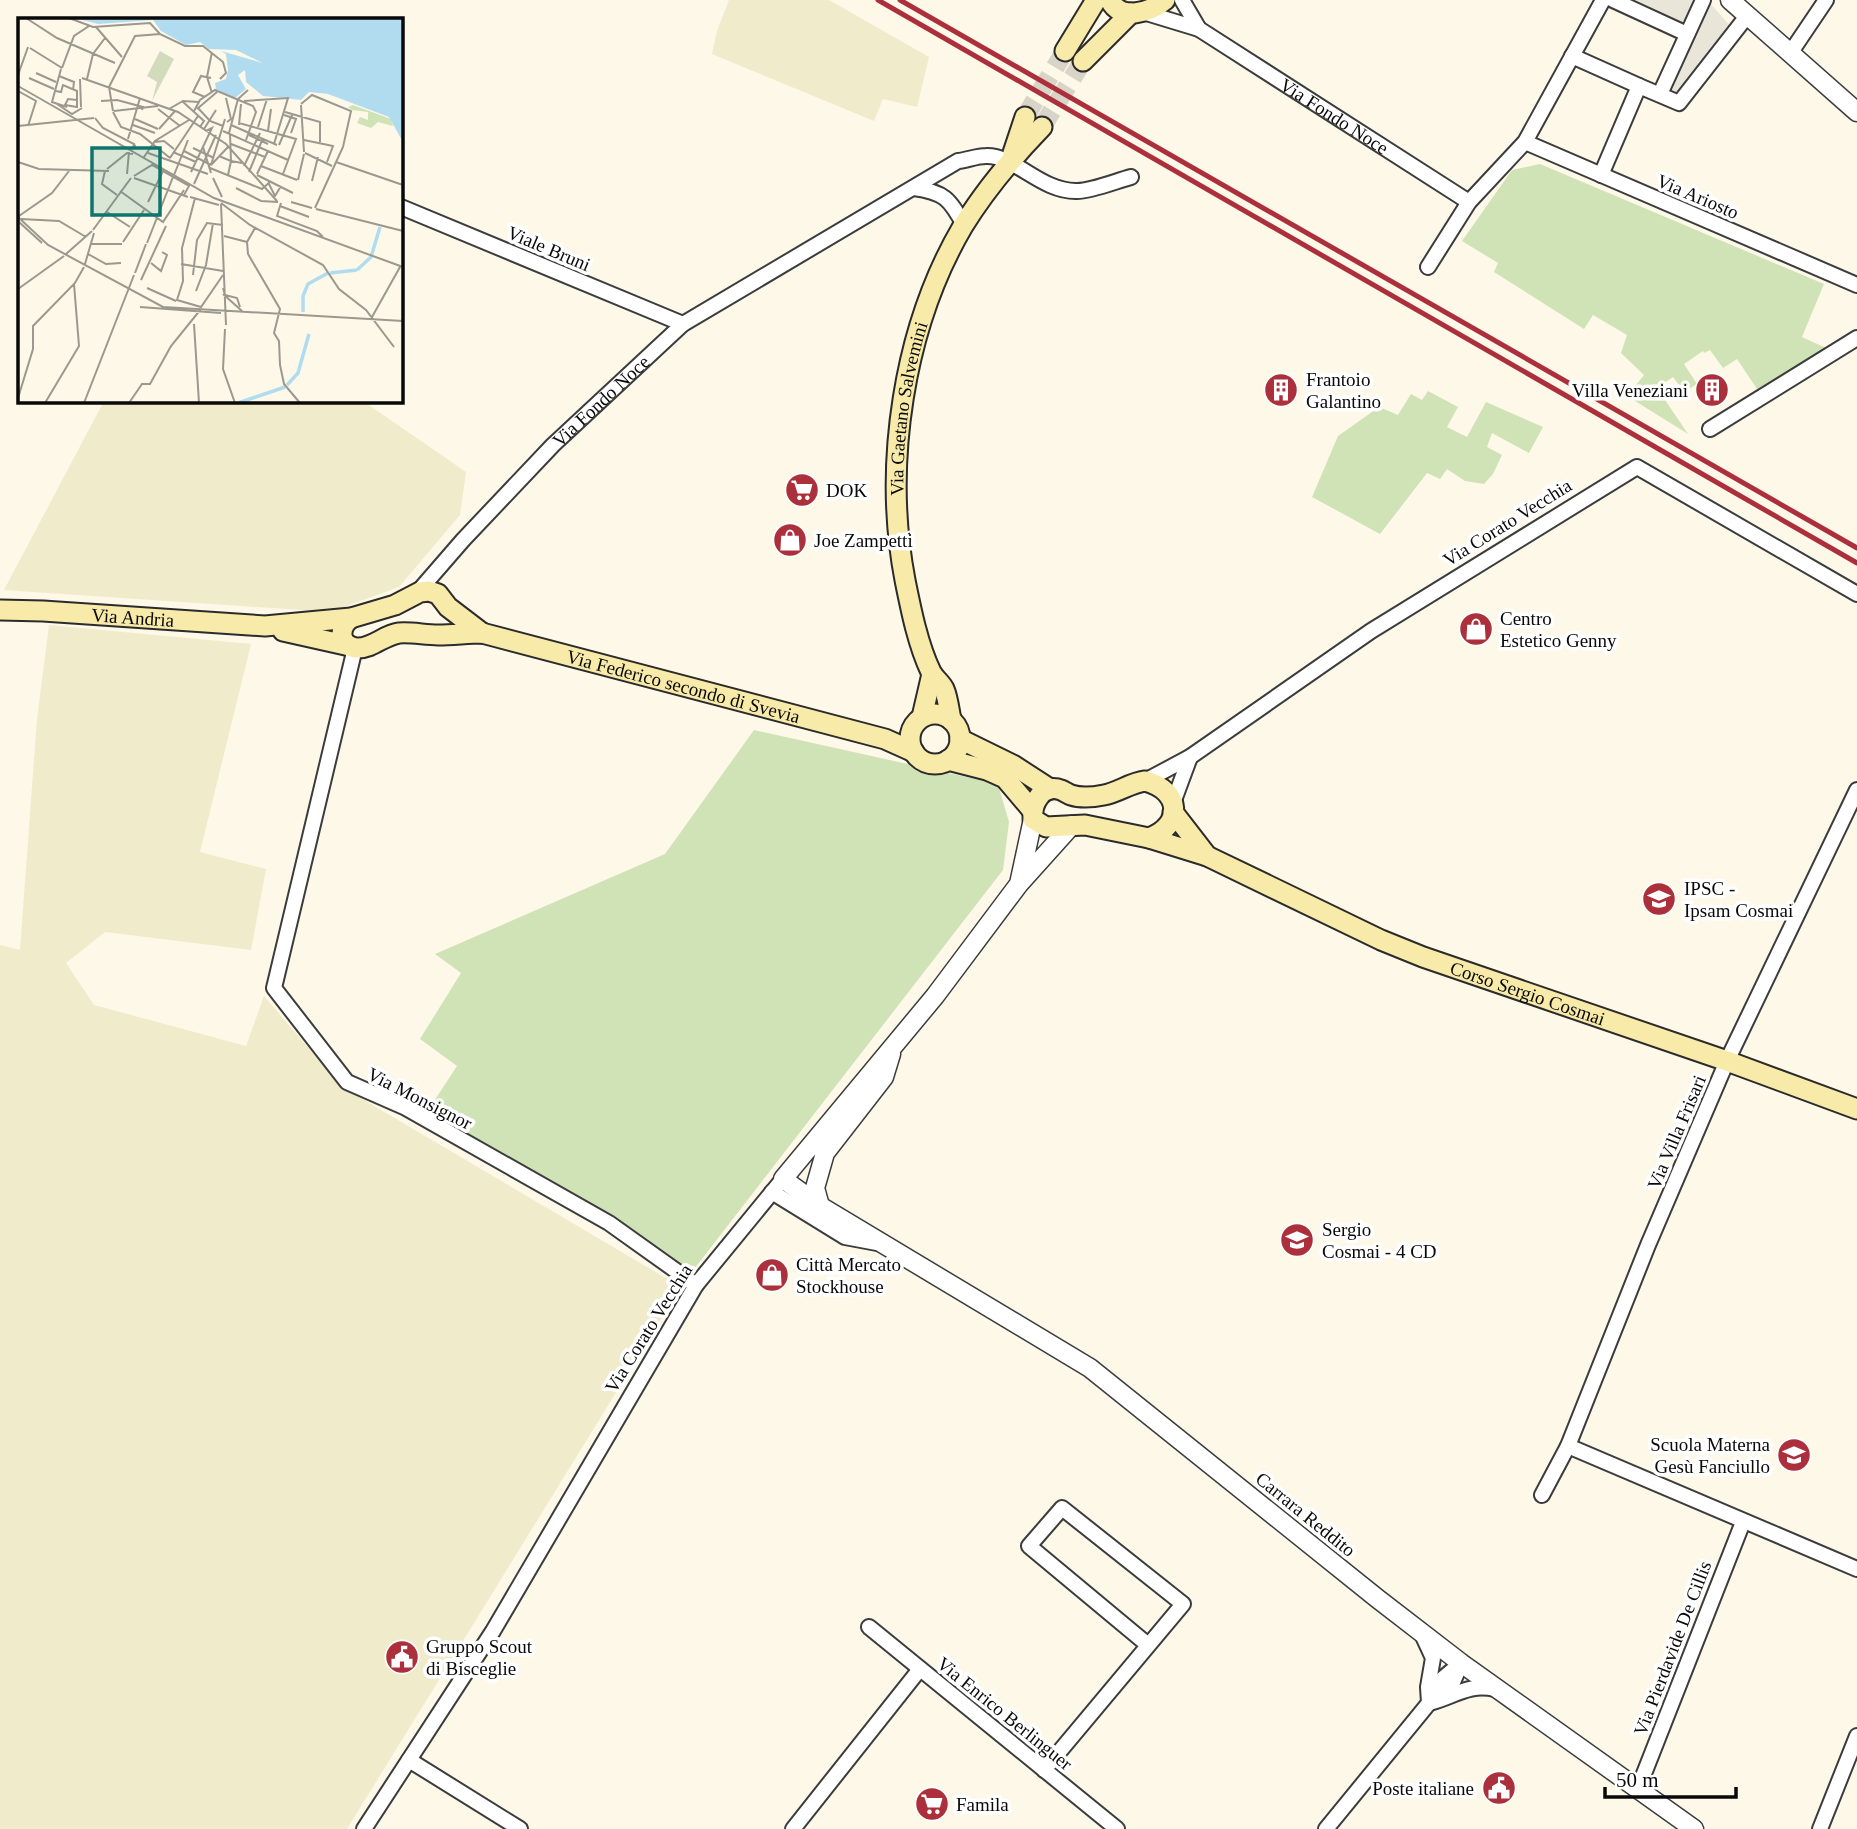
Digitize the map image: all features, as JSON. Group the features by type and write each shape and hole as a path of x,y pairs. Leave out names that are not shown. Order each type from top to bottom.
{"main road":[{"path":"1065,51 1096,0"},
{"path":"1110,0 1112,6 1121,11 1137,13 1156,8 1165,0"},
{"path":"1083,61 1137,13"},
{"path":"1009,162 1034,122"},
{"name":"Via Gaetano Salvemini","path":"951,720 944,688 932,674 917,630 905,580 896,479 899,427 919,325 938,275 964,225 1009,162"},
{"name":"Via Federico secondo di Svevia","path":"417,593 436,592 448,607 482,633"},
{"name":"Via Fondo Noce","path":"351,618 395,605 417,593"},
{"path":"436,635 443,633 450,624 448,607"},
{"name":"Via Andria","path":"0,610 265,626 351,618"},
{"path":"351,618 341,631 342,640 352,647"},
{"name":"Via Andria","path":"265,626 352,647"},
{"name":"Via Federico secondo di Svevia","path":"352,647 369,646 397,634 482,633 886,739 914,752 925,762 933,764 948,760 987,770 1005,778 1032,815"},
{"path":"914,752 910,737 932,674"},
{"path":"886,739 937,714 957,726 960,739 958,749 948,760"},
{"path":"960,739 1013,765 1050,789 1060,789 1071,795 1104,796 1132,783 1145,781"},
{"name":"Corso Sergio Cosmai","path":"1145,781 1163,789 1207,856"},
{"path":"1032,815 1037,798 1050,789"},
{"path":"1149,838 1167,828 1172,821 1173,807"},
{"name":"Corso Sergio Cosmai","path":"1032,815 1046,827 1072,825 1114,829 1207,856 1381,940 1423,957 1727,1061 1857,1109"}],"street":[{"name":"Via Fondo Noce","path":"1182,0 1199,29"},
{"path":"1428,267 1469,202 1525,142 1603,0"},
{"path":"1613,0 1687,34"},
{"path":"1660,94 1703,0"},
{"path":"1730,0 1857,112"},
{"path":"1791,52 1826,0"},
{"name":"Via Fondo Noce","path":"1137,13 1199,29 1469,202"},
{"path":"1572,56 1679,103 1747,16"},
{"path":"1601,175 1639,86"},
{"name":"Via Ariosto","path":"1525,142 1857,285"},
{"name":"Via Fondo Noce","path":"417,593 553,445 683,324 958,161 987,156 1009,162"},
{"path":"1009,162 1047,185 1077,191 1131,177"},
{"path":"914,188 936,191 953,204 964,225"},
{"name":"Viale Bruni","path":"402,207 683,324"},
{"path":"1710,429 1857,338"},
{"name":"Via Corato Vecchia","path":"1145,781 1190,757 1371,631 1637,467 1857,594"},
{"name":"Via Monsignor","path":"352,647 274,988 347,1082 404,1107 609,1223 696,1284"},
{"path":"1173,807 1190,757"},
{"name":"Via Villa Frisari","path":"1542,1494 1568,1446 1648,1245 1727,1061 1856,791"},
{"name":"Via Corato Vecchia","path":"1019,884 1032,815"},
{"name":"Via Corato Vecchia","path":"364,1829 493,1631 696,1284 935,996 1019,884 1072,825"},
{"path":"820,1206 815,1188 825,1153 884,1077 894,1045"},
{"name":"Carrara Reddito","path":"778,1185 820,1206 1090,1368 1461,1663 1694,1829"},
{"name":"Carrara Reddito","path":"778,1185 845,1237 884,1244"},
{"path":"1568,1446 1857,1569"},
{"path":"1044,1770 1183,1604 1062,1508 1030,1546 1148,1645"},
{"name":"Via Pierdavide De Cillis","path":"1638,1789 1742,1522"},
{"name":"Via Enrico Berlinguer","path":"869,1627 1117,1829"},
{"path":"1421,1630 1433,1658 1428,1687 1429,1703"},
{"path":"1326,1829 1429,1703 1451,1687 1461,1663"},
{"path":"793,1829 920,1669"},
{"path":"1429,1703 1481,1686 1500,1690"},
{"path":"1820,1829 1857,1736"},
{"path":"409,1760 520,1829"}],"shaded area":[{"path":"729,0 829,0 929,57 917,107 883,99 874,121 712,54 717,31"},
{"path":"1613,0 1707,0 1735,31 1679,103 1660,94 1686,34"},
{"path":"103,402 364,402 466,472 460,515 399,587 330,612 4,590"},
{"path":"49,625 251,644 200,852 266,869 251,950 105,932 66,963 94,1005 246,1046 264,996 342,1087 681,1287 347,1829 0,1829 0,945 20,950 37,719"}],"green space":[{"path":"1540,164 1824,284 1802,337 1826,348 1757,389 1737,359 1723,368 1710,350 1704,353 1703,351 1684,364 1697,384 1684,392 1673,377 1657,388 1688,434 1627,396 1644,375 1621,353 1627,335 1593,315 1584,329 1494,272 1498,263 1462,241 1512,170"},
{"path":"1428,391 1458,407 1447,427 1467,437 1486,402 1543,427 1529,453 1492,433 1487,447 1502,455 1493,474 1484,484 1465,481 1447,469 1440,479 1427,473 1380,534 1312,497 1338,436 1379,407 1398,415 1411,394 1422,400"},
{"path":"754,730 998,784 1009,822 1003,870 691,1273 427,1112 457,1066 420,1039 461,973 435,954 665,854"}],"tunnel":[{"path":"1025,117 1065,51"},
{"path":"1042,127 1083,61"}],"railway":[{"path":"878,0 1857,563"},
{"path":"900,0 1857,548"}],"place":[{"name":"Frantoio Galantino","path":"1281,390"},
{"name":"Villa Veneziani","path":"1712,390"},
{"name":"DOK","path":"802,490"},
{"name":"Joe Zampetti","path":"790,540"},
{"name":"Centro Estetico Genny","path":"1476,629"},
{"name":"IPSC - Ipsam Cosmai","path":"1659,899"},
{"name":"Sergio Cosmai - 4 CD","path":"1297,1240"},
{"name":"Città Mercato Stockhouse","path":"772,1275"},
{"name":"Scuola Materna Gesù Fanciullo","path":"1794,1455"},
{"name":"Gruppo Scout di Bisceglie","path":"402,1657"},
{"name":"Poste italiane","path":"1499,1788"},
{"name":"Famila","path":"932,1804"}]}
